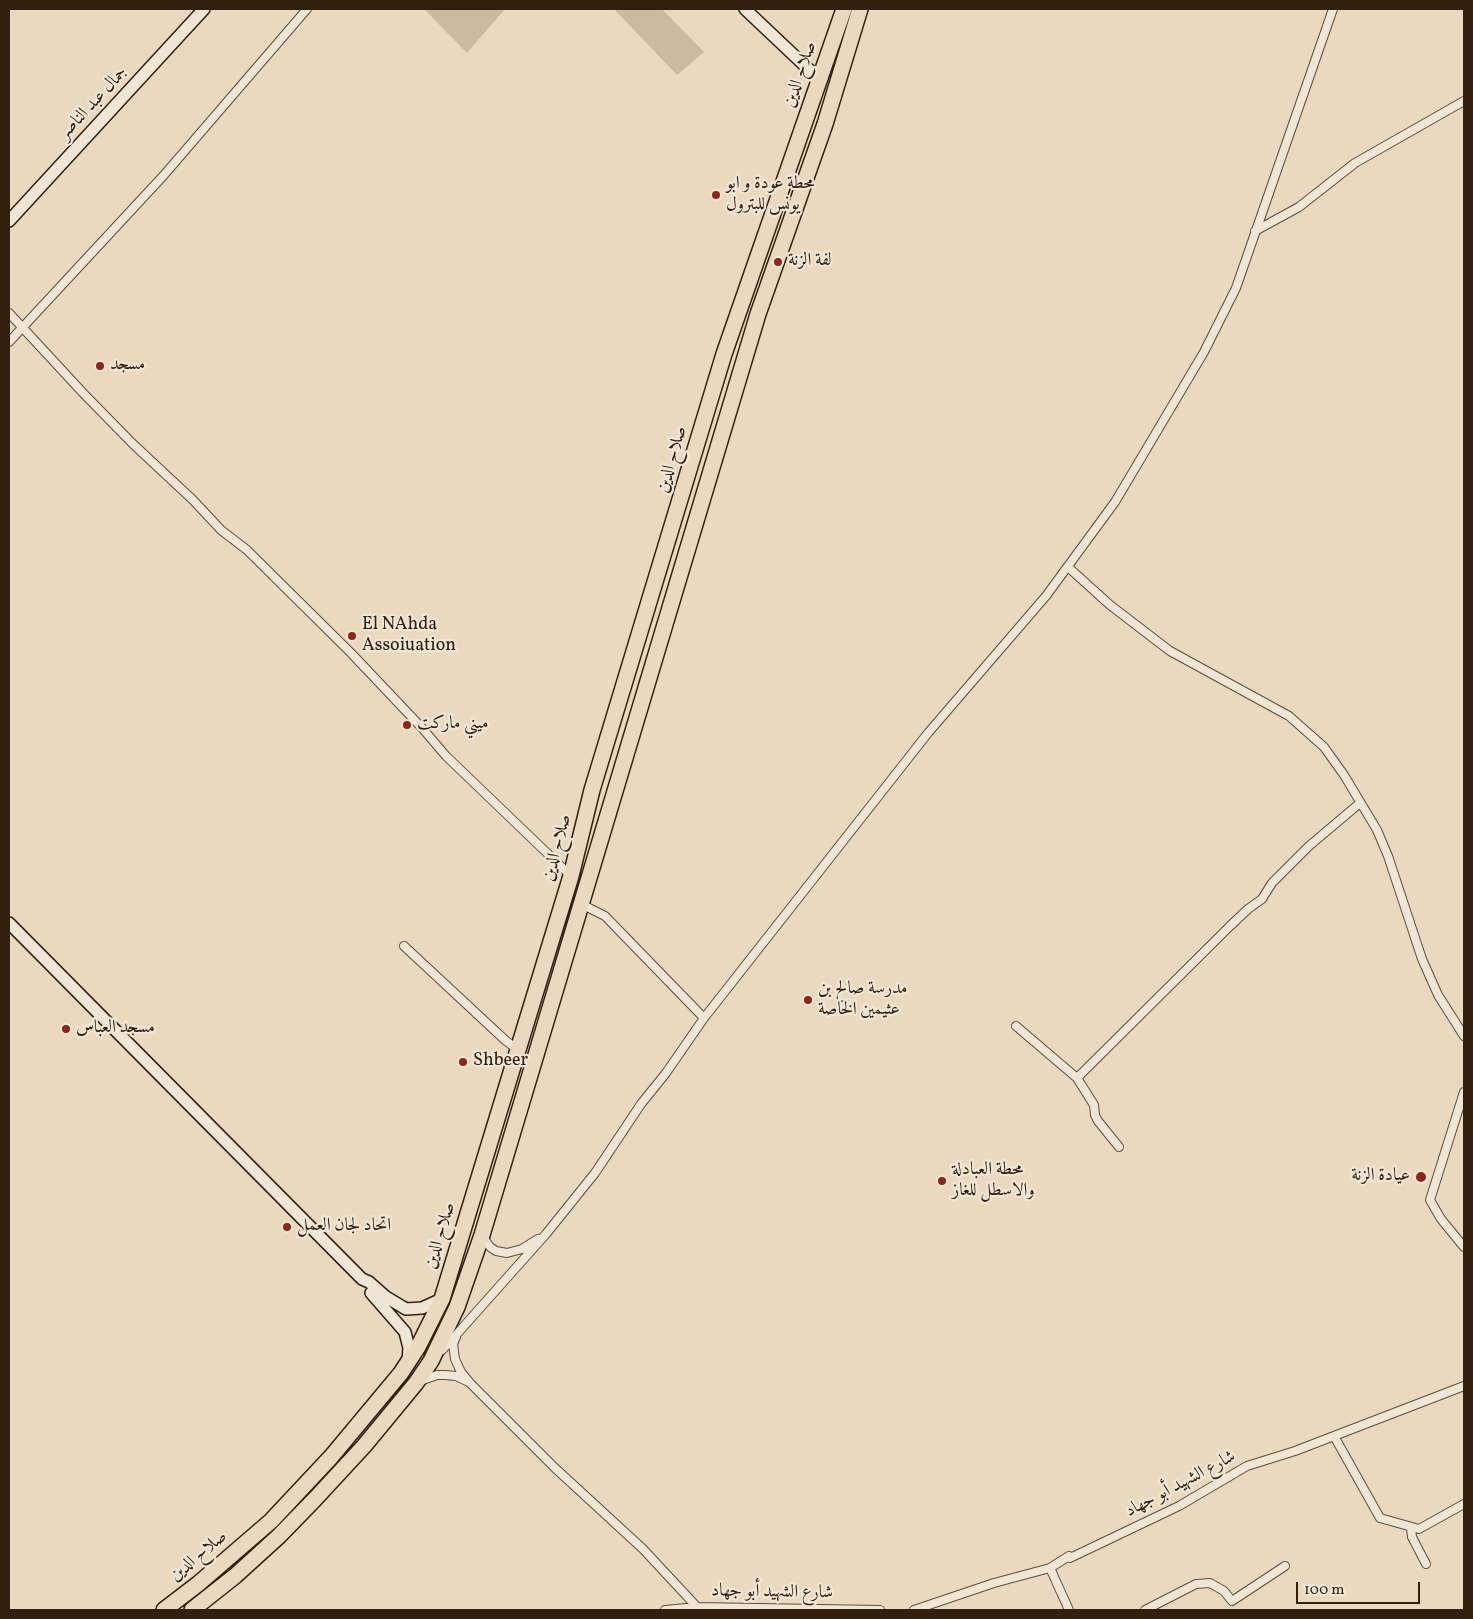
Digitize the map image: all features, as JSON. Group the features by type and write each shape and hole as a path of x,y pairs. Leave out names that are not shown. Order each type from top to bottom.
{"highway":[{"name":"صلاح الدين","path":"164,1610 271,1521 343,1443 393,1384 427,1331 442,1299 571,876 592,790 724,354 844,9"},
{"name":"صلاح الدين","path":"192,1610 236,1576 316,1500 416,1383 431,1361 446,1333 482,1235 744,362 778,255 825,124 860,9"},
{"path":"724,354 728,350 732,351 744,362"},
{"path":"641,631 644,644 660,640"},
{"path":"271,1521 269,1527 271,1532 279,1536"},
{"path":"228,1558 238,1562 236,1576"}],"main road":[{"name":"جمال عبد الناصر","path":"9,221 204,9"},
{"path":"745,9 819,79"},
{"path":"9,923 362,1279 366,1287 404,1332 409,1348 408,1362"},
{"path":"362,1279 406,1309 422,1308 442,1299"}],"street":[{"path":"9,342 164,175 307,9"},
{"path":"431,1361 456,1336 546,1234 595,1173 641,1104 666,1073 704,1018 928,733 1046,596 1115,502 1204,352 1236,288 1332,9"},
{"path":"1255,231 1299,207 1355,163 1464,101"},
{"path":"9,313 127,438 193,500 221,530 247,550 351,653 446,756 571,876"},
{"path":"1068,567 1110,605 1170,651 1289,716 1324,746 1377,830 1388,856 1422,960 1438,995 1464,1036"},
{"path":"1078,1078 1229,927 1262,899 1272,882 1309,846 1360,803"},
{"path":"581,904 605,916 704,1018"},
{"path":"404,946 504,1040 518,1050"},
{"path":"1016,1026 1078,1078 1094,1105 1098,1121 1119,1147"},
{"path":"1464,1092 1430,1200 1441,1219 1464,1247"},
{"path":"1457,1113 1464,1121"},
{"path":"482,1235 490,1247 496,1251 507,1253 522,1249 546,1234"},
{"path":"456,1336 453,1344 455,1359 461,1372 470,1383 555,1468 643,1549 697,1607"},
{"path":"416,1383 436,1375 444,1375 456,1376 470,1383"},
{"name":"شارع الشهيد أبو جهاد","path":"914,1610 994,1583 1050,1568 1069,1556 1070,1558 1179,1506 1247,1466 1334,1436 1464,1386"},
{"path":"1334,1436 1380,1518 1419,1529 1464,1504"},
{"path":"1411,1527 1412,1537 1426,1564"},
{"path":"1145,1610 1196,1584 1210,1583 1224,1590 1232,1601 1285,1566"},
{"path":"1050,1568 1069,1610"},
{"name":"شارع الشهيد أبو جهاد","path":"665,1610 697,1607 880,1610"}],"shaded area":[{"path":"428,9 505,9 467,53 426,11"},
{"path":"614,9 662,9 704,52 677,75"}],"place":[{"name":"محطة عودة و ابو يونس للبترول","path":"716,195"},
{"name":"لفة الزنة","path":"778,262"},
{"name":"مسجد","path":"100,366"},
{"name":"El NAhda Assoiuation","path":"352,636"},
{"name":"ميني ماركت","path":"407,725"},
{"name":"مدرسة صالح بن عثيمين الخاصة","path":"808,1000"},
{"name":"مسجد العباس","path":"66,1029"},
{"name":"Shbeer","path":"463,1062"},
{"name":"عيادة الزنة","path":"1421,1177"},
{"name":"محطة العبادلة والاسطل للغاز","path":"942,1181"},
{"name":"اتحاد لجان العمل","path":"287,1227"}]}
